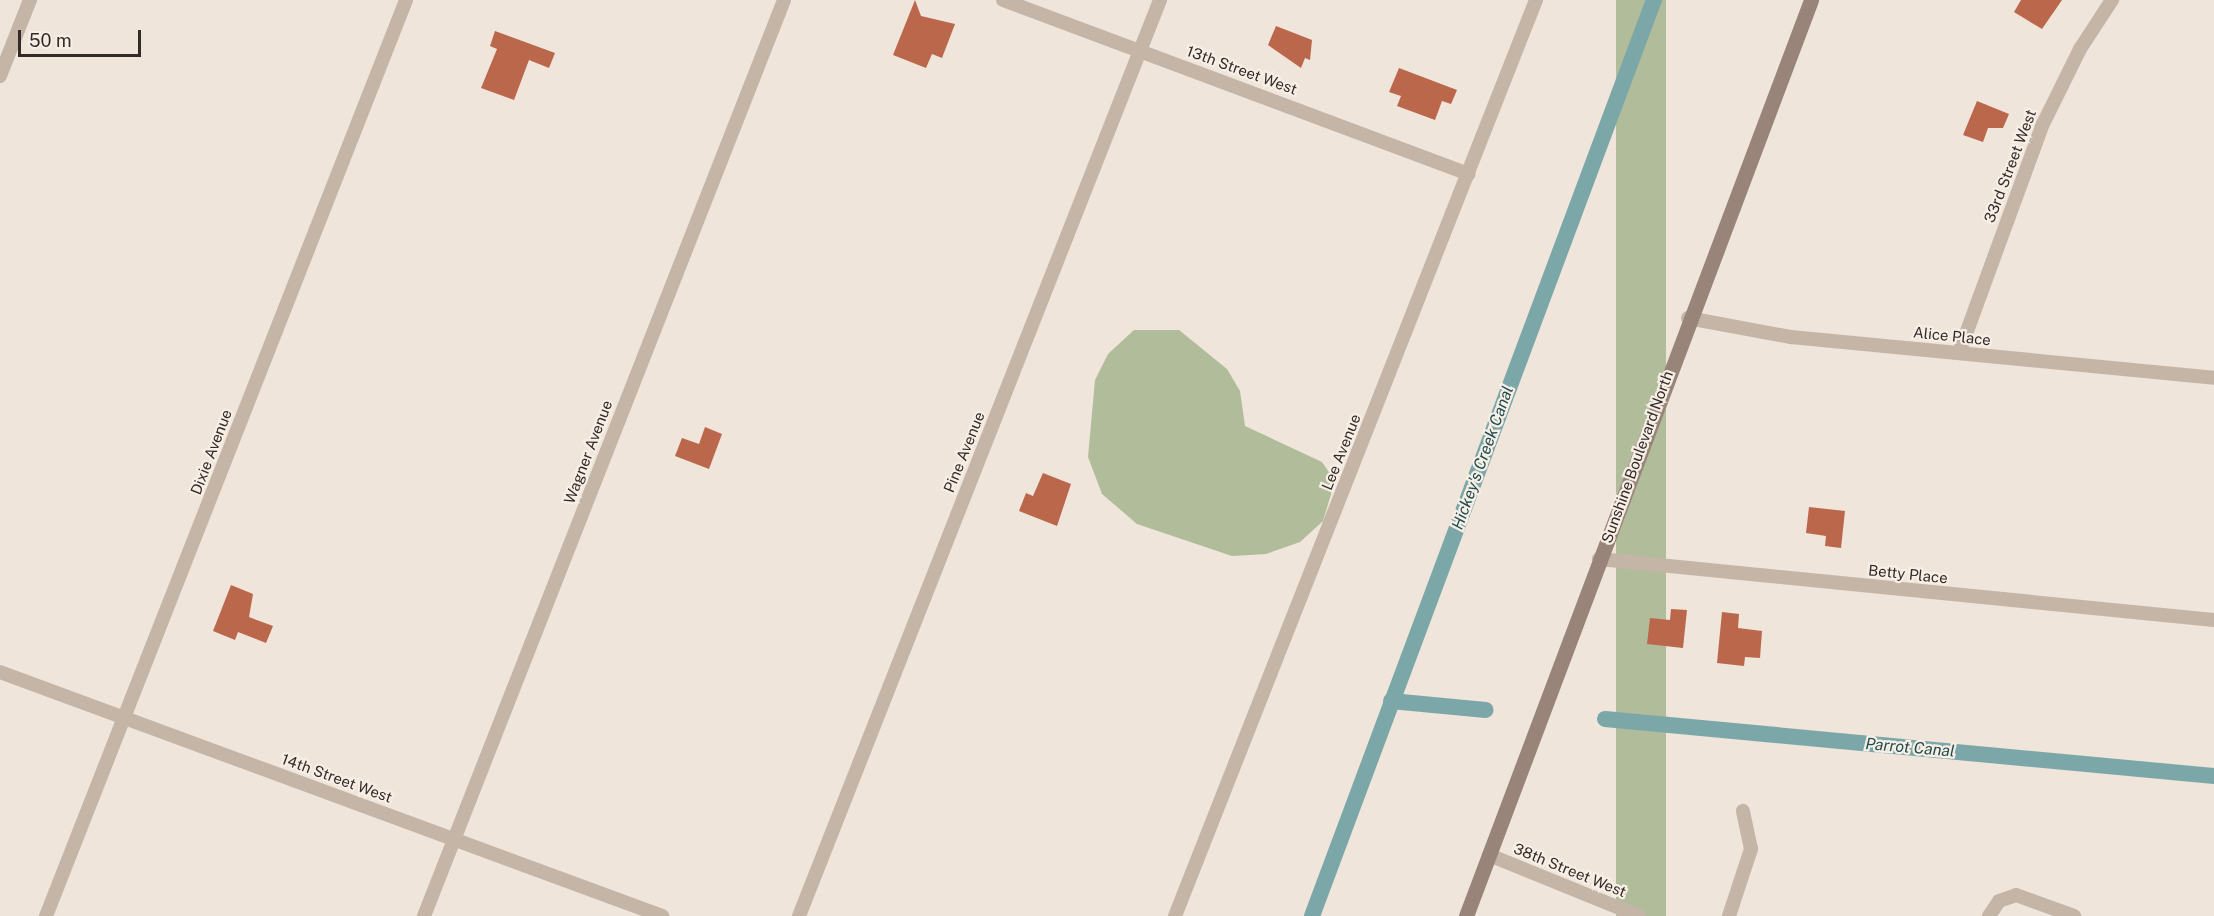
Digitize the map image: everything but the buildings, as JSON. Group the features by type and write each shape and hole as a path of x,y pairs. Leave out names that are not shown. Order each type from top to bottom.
{"street":[{"path":"0,76 30,0"},
{"name":"Dixie Avenue","path":"46,916 406,0"},
{"name":"Wagner Avenue","path":"424,916 784,0"},
{"name":"13th Street West","path":"1003,0 1469,174"},
{"name":"Pine Avenue","path":"799,916 1160,0"},
{"name":"Lee Avenue","path":"1175,916 1536,0"},
{"name":"Sunshine Boulevard North","path":"1466,916 1688,318 1811,0"},
{"name":"33rd Street West","path":"1959,353 2043,124 2071,65 2112,0"},
{"name":"Alice Place","path":"1688,318 1747,331 1959,353 2213,374"},
{"name":"Betty Place","path":"1599,559 2214,620"},
{"name":"14th Street West","path":"0,672 662,916"},
{"path":"1729,916 1751,849 1743,811"},
{"name":"38th Street West","path":"1489,855 1639,916"},
{"path":"1989,916 1999,901 2016,895 2074,916"}],"green space":[{"path":"1616,0 1666,0 1666,916 1616,916"},
{"path":"1134,330 1179,330 1227,369 1240,391 1245,426 1322,462 1335,481 1323,521 1300,542 1266,554 1232,556 1137,524 1102,494 1088,457 1095,380 1108,354"}],"waterway":[{"name":"Hickey's Creek Canal","path":"1312,916 1654,0"},
{"name":"Parrot Canal","path":"1391,701 1486,710"},
{"name":"Parrot Canal","path":"1605,719 2214,776"}]}
